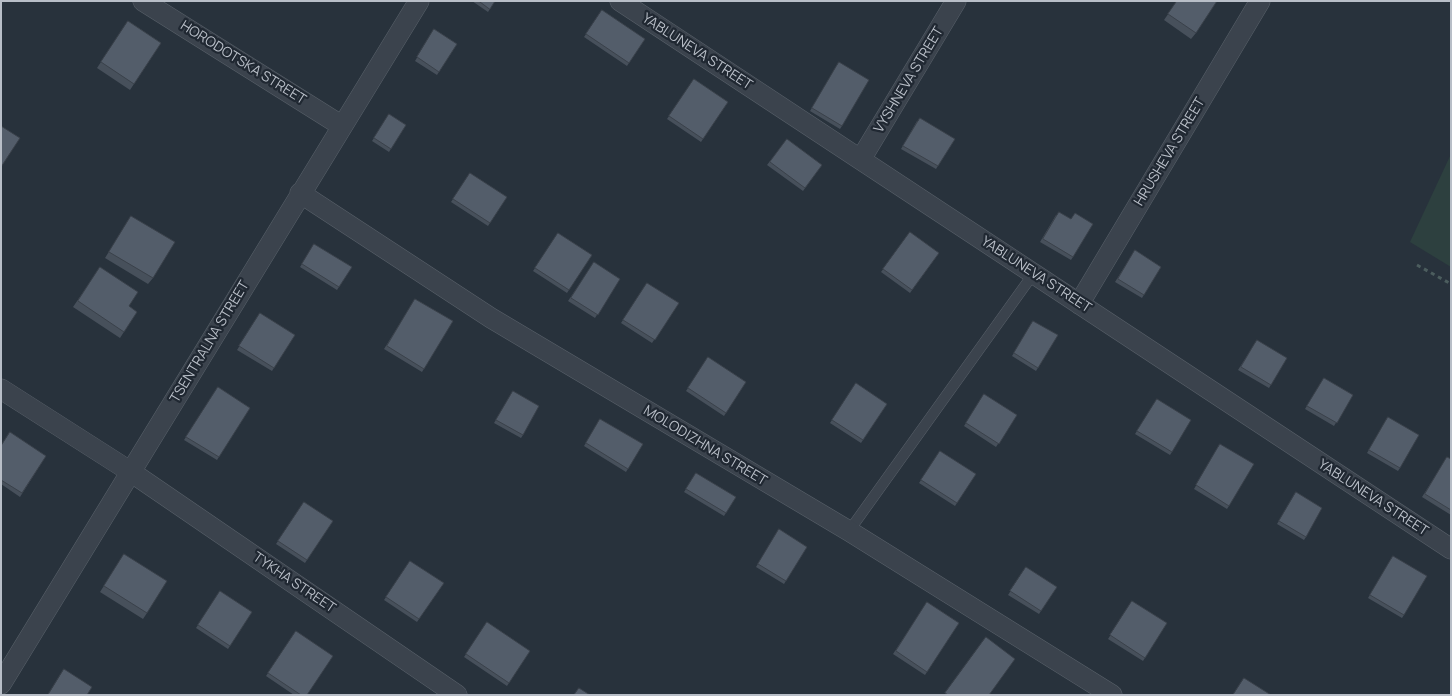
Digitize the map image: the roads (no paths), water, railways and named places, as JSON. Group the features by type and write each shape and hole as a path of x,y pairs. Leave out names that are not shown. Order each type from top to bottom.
{"street":[{"name":"HORODOTSKA STREET","path":"143,1 342,126"},
{"name":"TSENTRALNA STREET","path":"1,684 300,192 419,1"},
{"name":"YABLUNEVA STREET","path":"620,1 1451,549"},
{"name":"VYSHNEVA STREET","path":"861,159 956,1"},
{"name":"HRUSHEVA STREET","path":"1079,304 1260,1"},
{"name":"MOLODIZHNA STREET","path":"300,192 491,318 849,531 1112,695"},
{"name":"TYKHA STREET","path":"1,390 131,472 457,695"}],"lane":[{"path":"849,531 1034,273"}]}
